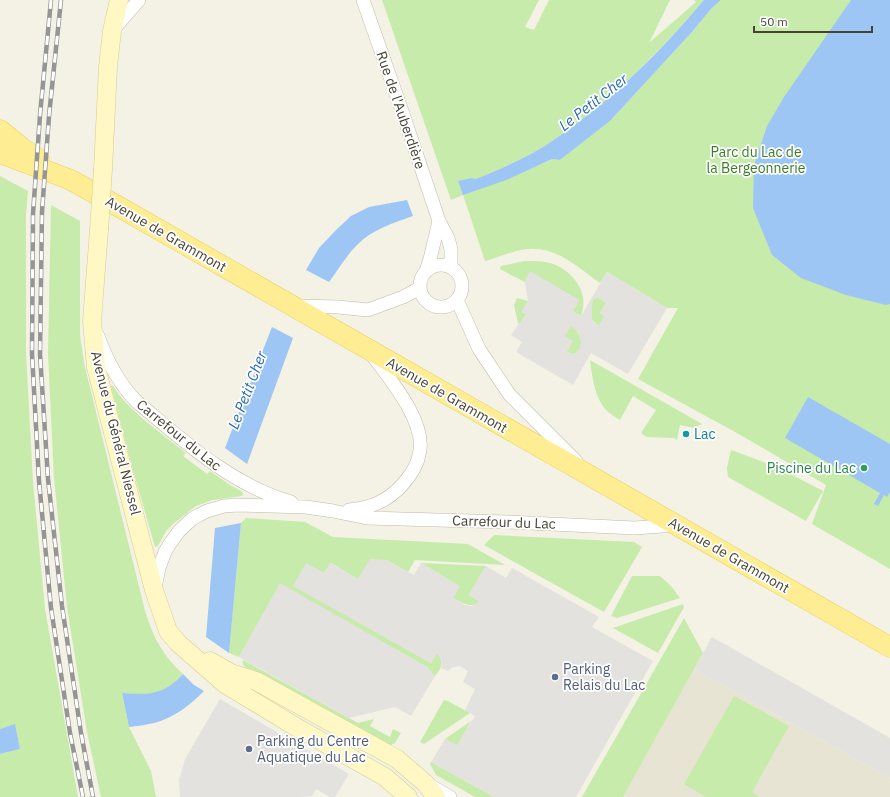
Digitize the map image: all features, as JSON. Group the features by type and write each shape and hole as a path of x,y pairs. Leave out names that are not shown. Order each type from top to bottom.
{"main road":[{"path":"0,130 22,148 71,180"},
{"path":"0,137 22,148"},
{"name":"Avenue de Grammont","path":"0,153 71,180 890,647"}],"street":[{"name":"Avenue du Général Niessel","path":"119,0 112,31 108,67 103,169 92,321 96,367 154,590 168,631 178,644 225,684 296,727 385,777 408,797"},
{"path":"112,31 139,0"},
{"path":"355,0 365,5"},
{"name":"Rue de l'Auberdière","path":"365,5 439,221 448,238 451,249 451,267"},
{"path":"426,270 438,265 445,265 451,267 457,272 461,277 462,290 457,300 445,307 438,307 431,305 421,295 420,282 430,260 439,221"},
{"path":"292,306 338,307 368,310 403,297 420,288"},
{"path":"457,300 479,349 509,394 590,476"},
{"name":"Carrefour du Lac","path":"92,321 105,356 112,369 129,393 138,402 203,455 232,476 266,494 306,507"},
{"name":"Carrefour du Lac","path":"334,511 364,509 389,497 409,476 416,466 420,454 417,428 410,410 402,395 368,350"},
{"name":"Carrefour du Lac","path":"154,590 159,568 169,545 179,531 199,515 214,509 230,506 306,507 367,518 507,522 635,528 676,525"},
{"name":"Avenue du Général Niessel","path":"178,644 231,673 256,681 397,760 425,783 450,797"},
{"path":"425,783 436,797"}],"shaded area":[{"path":"530,271 579,300 573,311 581,316 607,272 667,308 628,374 591,353 573,385 516,352 522,342 511,335 526,314 521,312 528,301 525,282","holes":["599,298 606,303 600,313 604,316 599,326 592,321 592,305 593,300","571,326 578,332 581,340 580,347 574,354 567,352 573,341 565,336"]},
{"name":"Parking Relais du Lac","path":"370,559 386,560 414,575 421,563 460,586 453,598 465,605 471,606 477,604 479,601 469,595 486,566 506,578 512,568 599,617 592,627 653,661 576,797 494,797 431,762 445,739 457,745 475,716 465,710 475,689 463,682 468,671 460,666 453,667 448,671 441,668 442,661 440,656 437,654 431,663 293,586 306,563 324,573 330,563 358,579"},
{"path":"280,583 427,667 435,676 411,716 395,707 349,718 239,657"},
{"path":"712,637 890,738 890,778 694,669"},
{"path":"694,669 890,778 890,797 623,797"},
{"name":"Parking du Centre Aquatique du Lac","path":"220,699 349,774 335,797 330,797 316,789 312,796 302,797 180,797 179,780 185,759"}],"green space":[{"name":"Parc du Lac de la Bergeonnerie","path":"382,0 539,0 525,27 534,30 549,0 670,0 649,43 696,2 694,0 704,0 670,38 634,74 595,109 575,124 546,145 517,161 476,179 471,178 458,181 509,179 552,159 560,160 610,121 712,8 721,0 890,0 890,569 812,524 826,485 737,433 638,379 678,308 667,308 607,272 600,283 573,263 554,253 543,250 521,250 485,261 463,195 451,200"},
{"path":"0,176 28,191 26,214 26,353 33,482 45,609 78,797 0,797 0,754 20,749 15,725 0,729"},
{"path":"51,205 80,221 80,335 84,363 145,611 155,638 164,653 183,674 171,685 150,695 122,693 129,727 151,771 156,797 101,797 87,732 67,607 54,478 48,354"},
{"path":"525,261 541,261 550,263 566,271 579,286 583,297 581,316 573,311 579,300 530,272 525,282 500,269 501,266"},
{"path":"517,298 528,301 522,312 526,314 520,325 518,323 514,305"},
{"path":"596,298 599,298 606,303 600,313 605,316 599,326 592,320 592,302"},
{"path":"571,325 581,340 580,348 574,354 567,352 564,336"},
{"path":"590,360 702,424 694,428 680,425 677,440 674,438 647,437 641,433 656,410 633,396 620,420 611,414 603,406 597,395"},
{"path":"111,386 113,386 119,395 136,413 186,453 183,456 207,474 210,471 241,491 243,494 242,496 212,500 196,506 166,531 158,546 155,547"},
{"path":"731,450 777,467 823,491 806,521 728,477 727,468"},
{"path":"246,518 305,522 333,537 468,544 505,565 415,560 408,572 386,560 358,579 331,563 324,573 306,564 294,586 431,663 437,653 441,659 441,665 435,676 427,667 280,584 239,657 229,653 241,523"},
{"path":"494,535 634,542 642,547 604,612 484,545"},
{"path":"421,563 486,566 469,595 479,601 477,604 467,604 453,598 459,586"},
{"path":"632,576 660,576 671,586 680,598 617,618 611,616"},
{"path":"683,604 684,607 658,653 613,628"},
{"path":"684,618 703,653 623,797 582,797"},
{"path":"243,660 358,723 374,719 370,726 390,737 393,729 401,733 395,743 389,746 254,670 249,669 243,664"},
{"path":"734,696 789,726 752,792 760,797 706,797 684,784"},
{"path":"444,700 470,713 424,744 420,742"},
{"path":"471,721 457,746 445,739"},
{"path":"431,762 494,797 475,797 436,775 430,764"}],"water":[{"name":"Le Petit Cher","path":"704,0 721,0 712,8 610,121 560,160 552,159 509,179 463,195 458,181 471,178 476,179 527,156 555,139 595,109 652,57"},
{"path":"851,0 890,0 890,304 886,305 846,295 801,278 772,255 753,208 754,165 767,126 784,97"},
{"path":"407,200 413,216 384,227 363,239 349,254 329,282 306,270 319,248 351,216 369,207"},
{"path":"272,327 293,338 247,464 225,448"},
{"name":"Piscine du Lac","path":"808,397 890,444 890,492 887,497 884,495 878,506 874,504 880,493 785,438"},
{"path":"241,523 229,653 206,637 215,528"},
{"path":"183,674 194,685 204,691 187,706 168,718 154,723 129,727 122,693 140,694 156,692 169,686"},
{"path":"15,724 20,749 0,754 0,729"}],"railway":[{"path":"51,0 40,115 33,214 32,354 39,481 51,608 70,733 83,797"},
{"path":"61,0 49,116 42,212 40,354 48,479 62,606 81,733 93,797"}],"place":[{"name":"Lac","path":"686,434"},
{"name":"Piscine du Lac","path":"864,468"},
{"name":"Parking Relais du Lac","path":"555,677"},
{"name":"Parking du Centre Aquatique du Lac","path":"249,749"}]}
